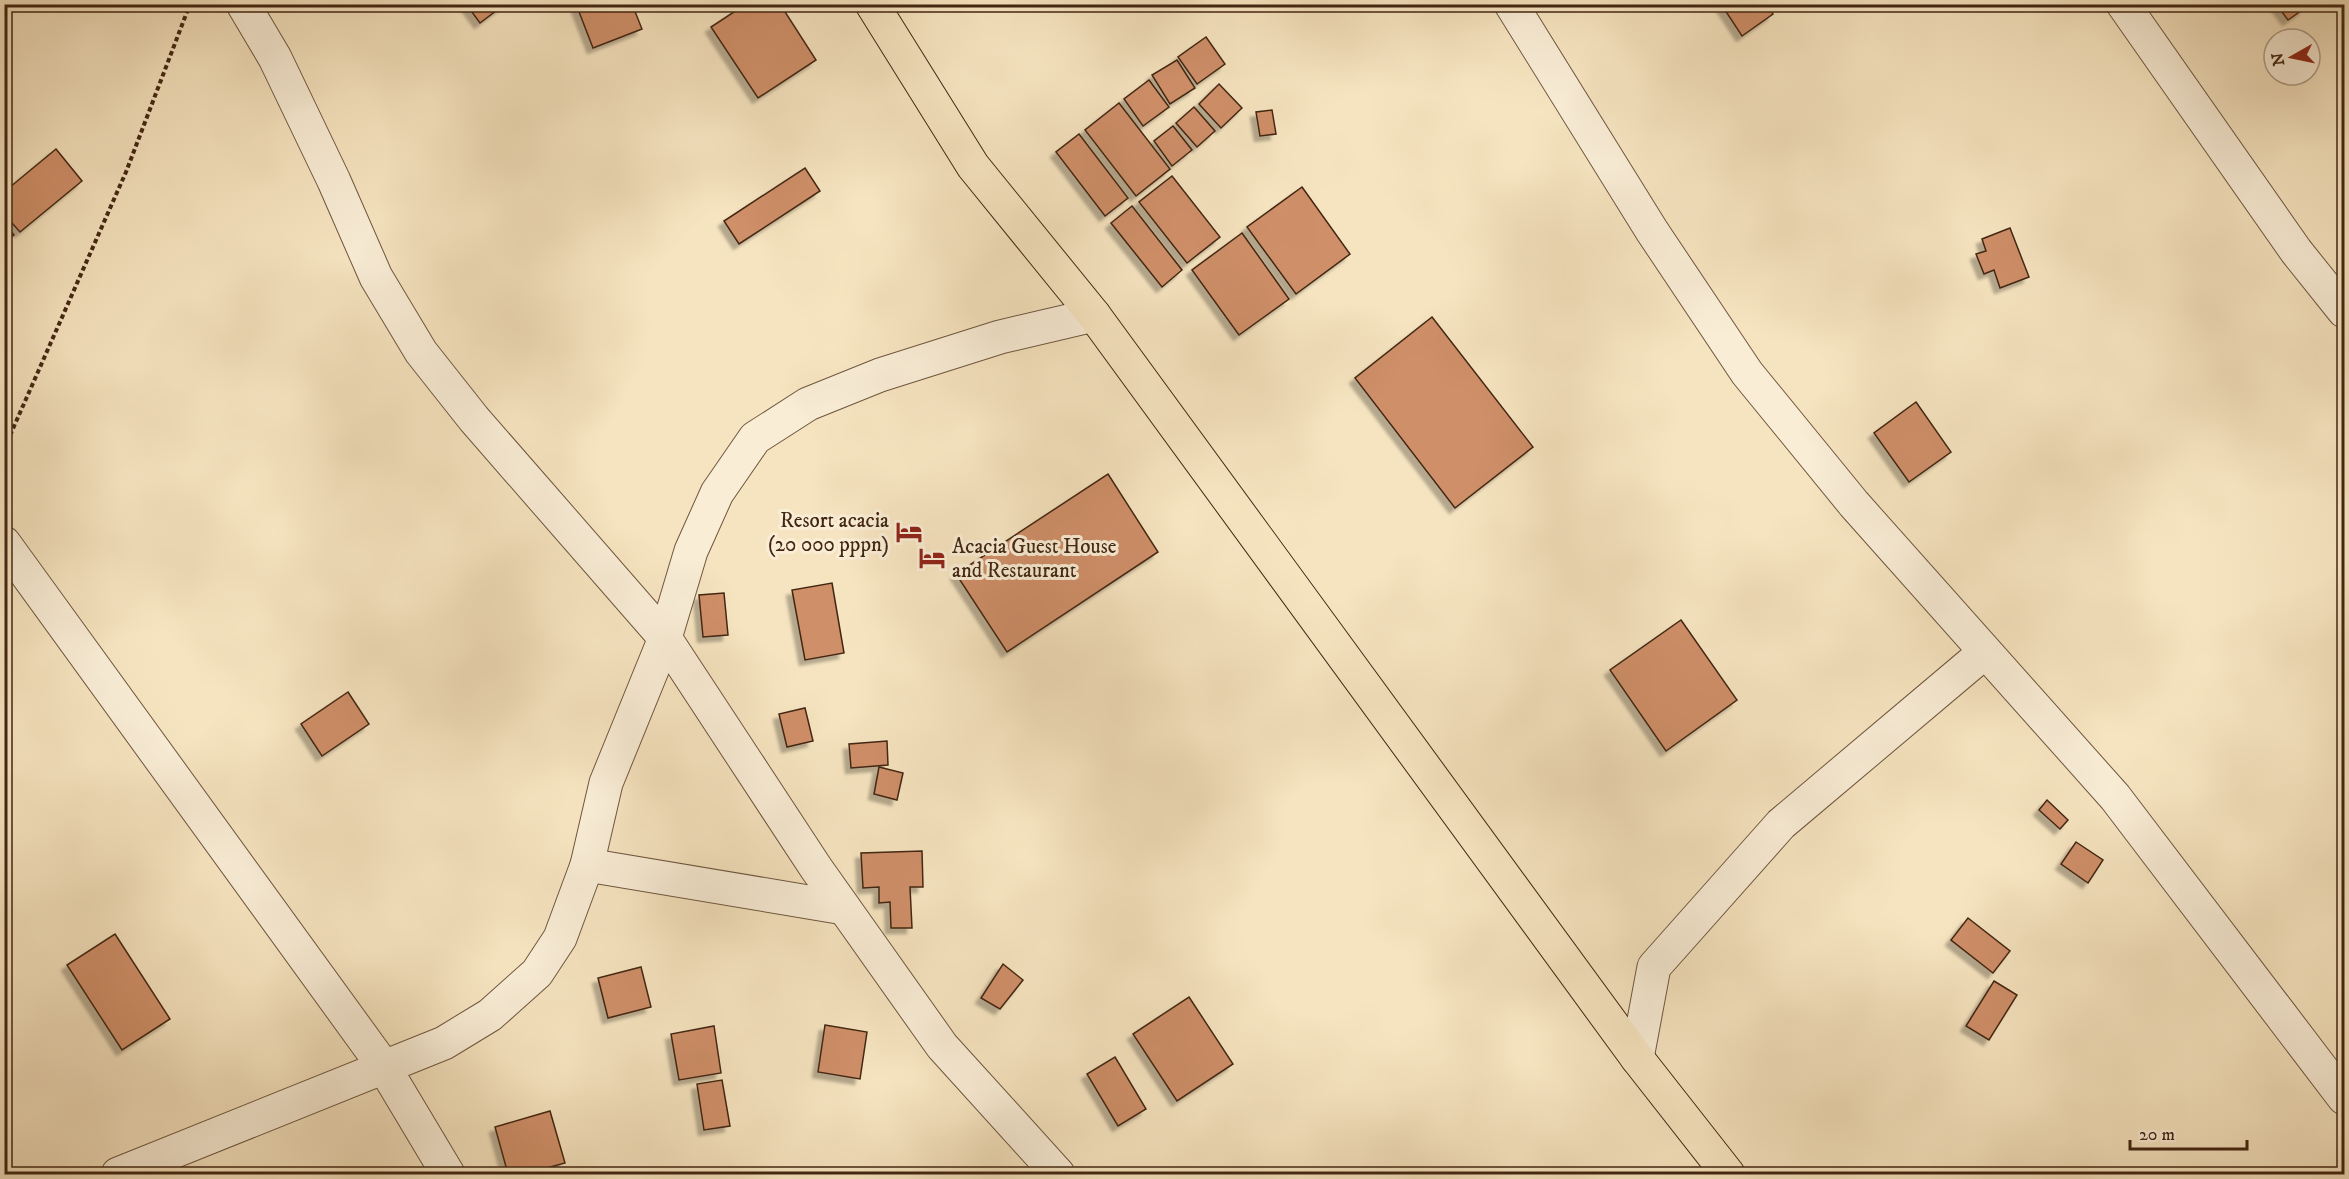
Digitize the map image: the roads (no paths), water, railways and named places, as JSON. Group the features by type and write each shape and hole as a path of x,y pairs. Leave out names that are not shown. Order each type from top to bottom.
{"main road":[{"path":"872,4 973,166 1094,315 1637,1058 1728,1174"}],"street":[{"path":"243,4 275,58 334,181 376,277 421,352 482,427 665,638 816,868 942,1046 1058,1174"},
{"path":"1511,4 1652,231 1747,373 1854,504 2115,797 2344,1098"},
{"path":"2123,4 2296,250 2344,311"},
{"path":"118,1174 444,1042 490,1015 537,973 560,938 587,865 606,783 665,638 691,551 717,493 755,438 808,404 880,375 1000,337 1094,315"},
{"path":"4,543 384,1067 448,1174"},
{"path":"1637,1058 1654,967 1781,824 1985,652"},
{"path":"587,865 844,908"}],"place":[{"name":"Resort acacia (20 000 pppn)","path":"909,532"},
{"name":"Acacia Guest House and Restaurant","path":"932,558"}]}
